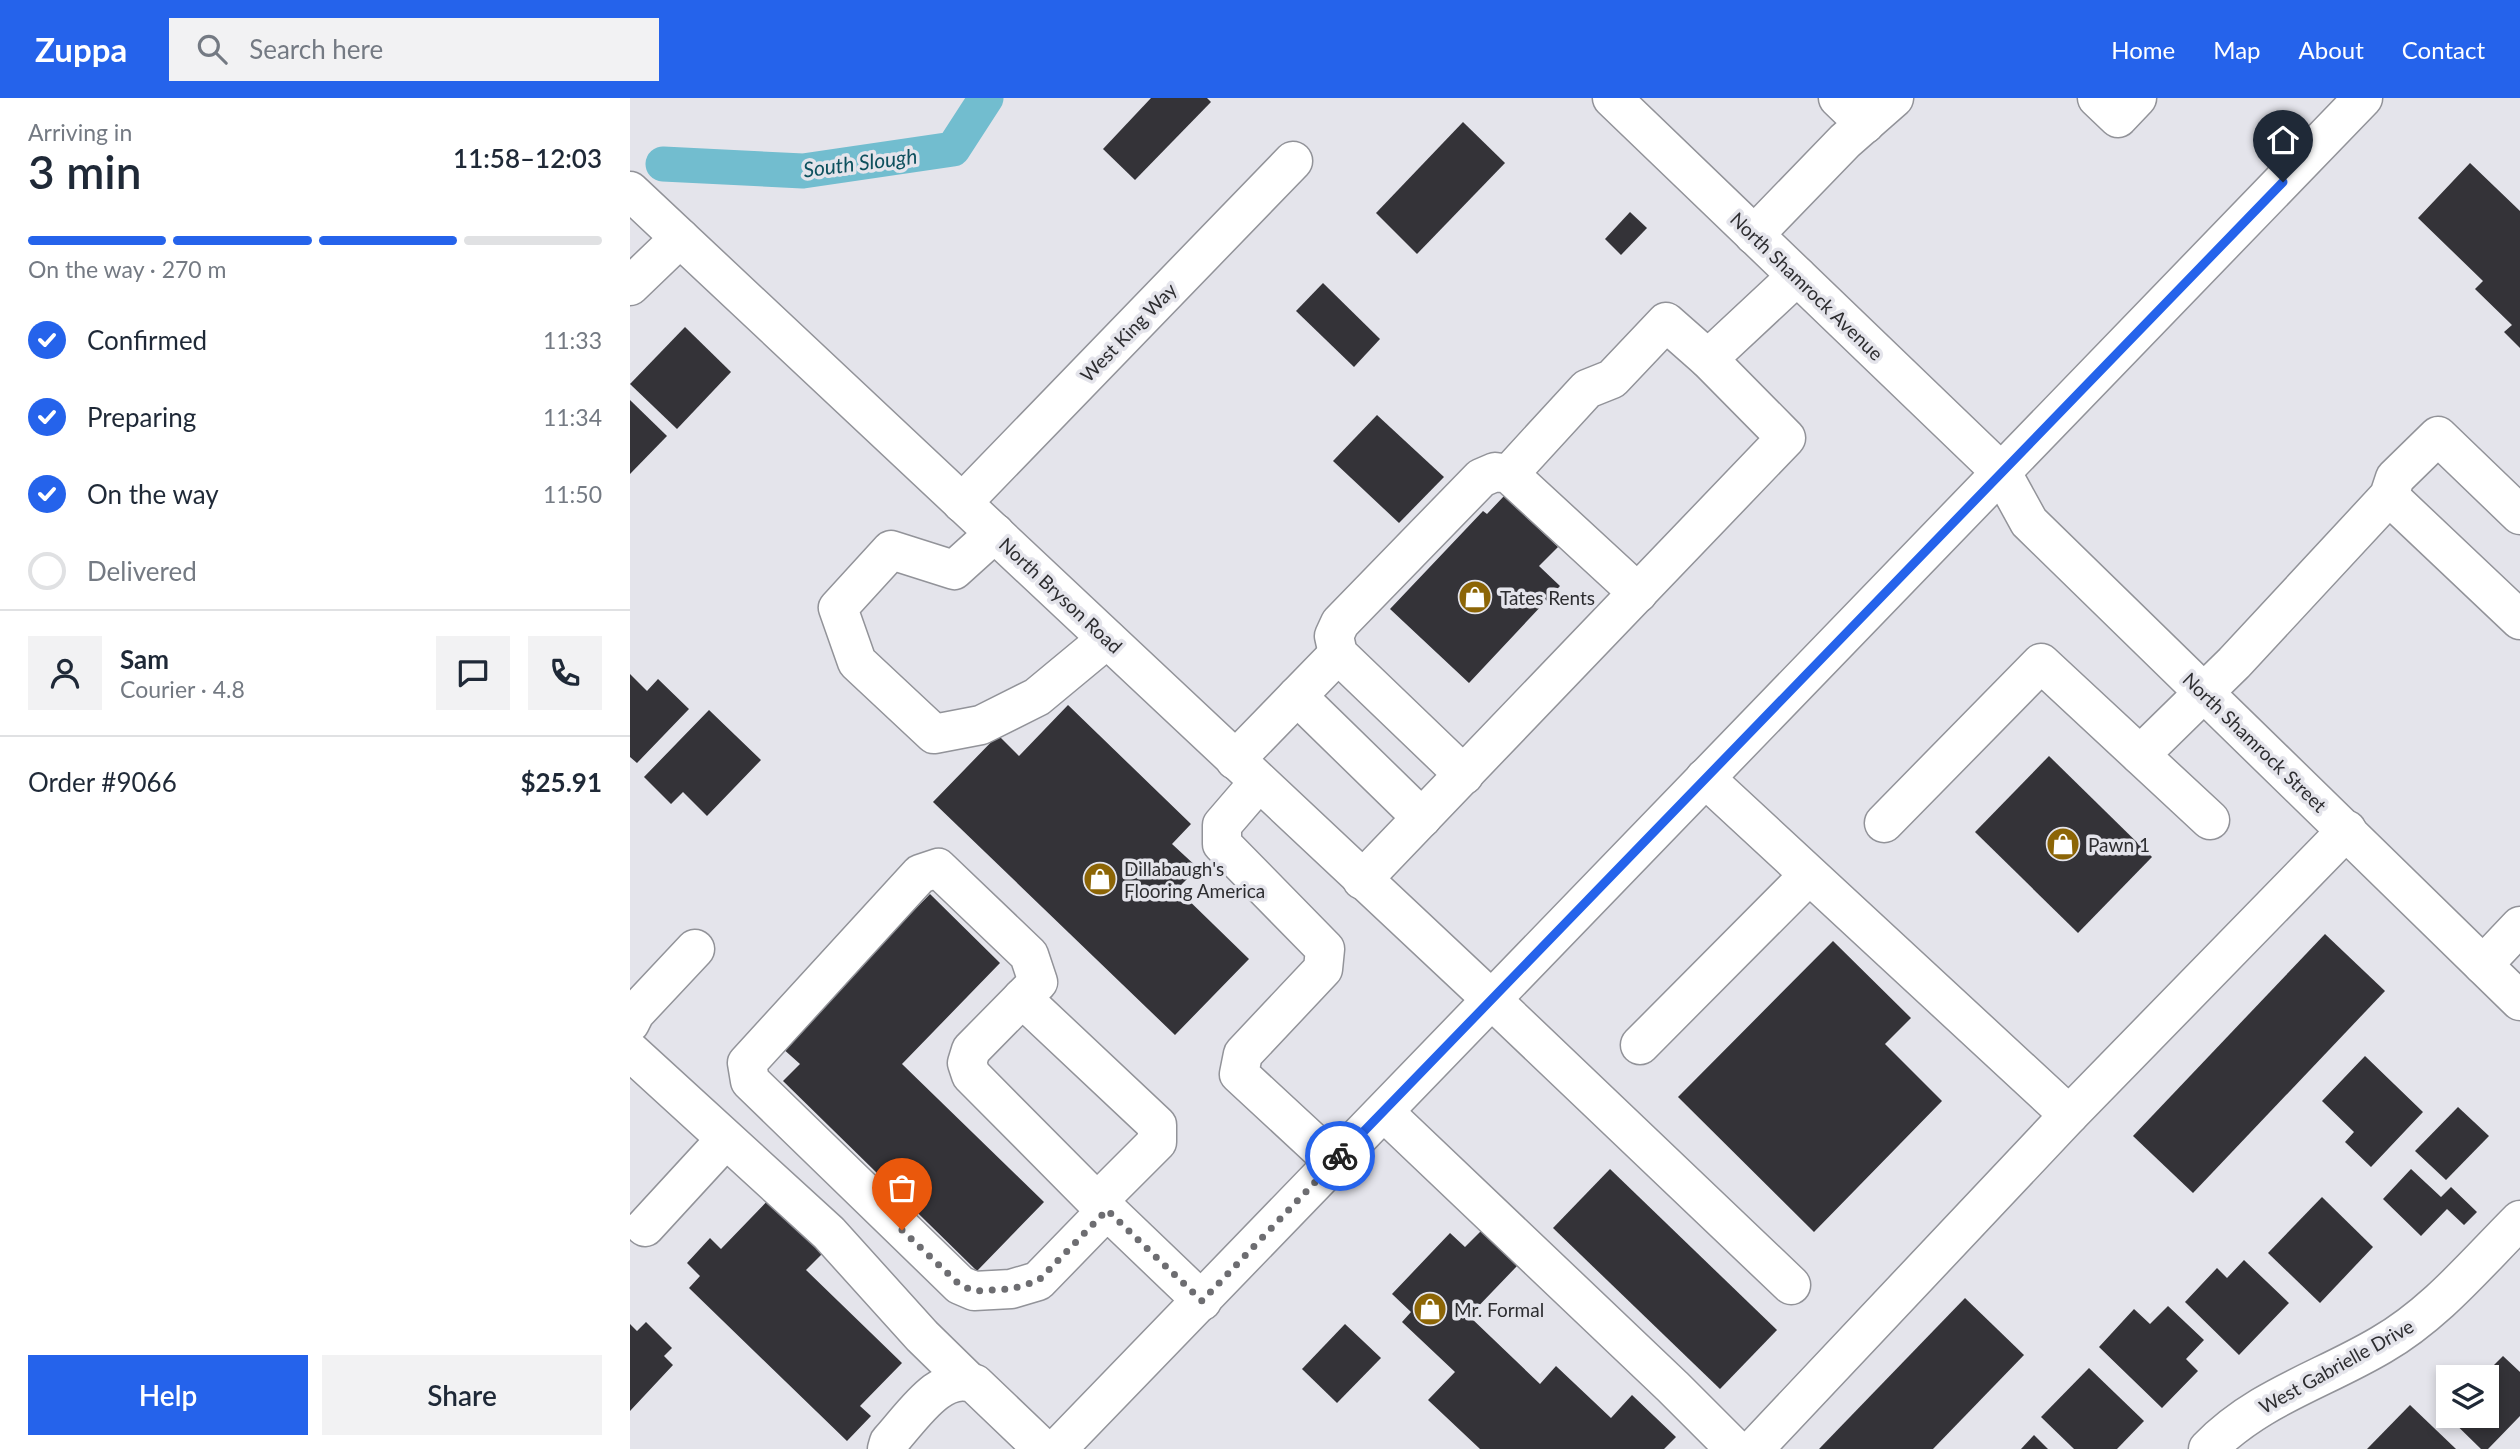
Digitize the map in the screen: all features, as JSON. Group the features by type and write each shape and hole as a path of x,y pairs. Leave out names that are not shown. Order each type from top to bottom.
{"street":[{"name":"North Shamrock Avenue","path":"1612,98 2002,473"},
{"path":"1838,98 1865,124"},
{"path":"1754,234 1845,141 1894,98"},
{"path":"2097,98 2118,118 2137,98"},
{"path":"1057,1449 2363,98"},
{"name":"West King Way","path":"962,503 1293,161"},
{"name":"North Bryson Road","path":"630,191 1491,999 1791,1285"},
{"path":"630,286 680,238"},
{"path":"1708,359 1797,276"},
{"path":"1362,880 1786,438 1708,359 1666,322 1612,379 1587,390 1509,474"},
{"path":"2140,755 2205,693 2389,496 2395,478 2438,436 2520,515"},
{"path":"1464,775 1338,654 1334,636 1340,623 1482,478 1495,472 1509,474 1638,593"},
{"name":"North Shamrock Street","path":"2002,473 2029,522 2520,1001"},
{"path":"2389,496 2520,620"},
{"path":"995,533 954,570 891,550 838,608 857,662 934,734 981,725 1037,697 1107,639"},
{"path":"1334,1162 1239,1074 1243,1054 1322,969 1325,949 1222,844 1223,825 1247,771 1297,695 1338,654"},
{"path":"1884,824 2041,663 2210,820"},
{"path":"1297,695 1422,818"},
{"path":"1705,778 2069,1115"},
{"path":"1754,1449 2069,1115 2347,830"},
{"path":"1022,998 1157,1125 1157,1142 1102,1206 1038,1281 1011,1289 974,1291 960,1285 750,1081 747,1063 920,874 938,868 1029,955 1038,982 1022,998 971,1050 967,1063 971,1074 1102,1206 1202,1301"},
{"path":"1640,1045 1808,876"},
{"path":"2483,965 2520,926"},
{"path":"630,1023 635,1013 695,949"},
{"path":"630,1051 829,1233 922,1336 1043,1449"},
{"path":"1384,1112 1735,1449"},
{"path":"645,1227 725,1140"},
{"name":"West Gabrielle Drive","path":"2208,1449 2220,1436 2272,1399 2381,1345 2422,1318 2520,1220"},
{"path":"887,1449 889,1442 940,1386 967,1380"}],"building":[{"path":"1151,98 1207,98 1211,102 1135,180 1103,149"},
{"path":"1463,122 1505,163 1417,254 1376,213"},
{"path":"2470,163 2520,211 2520,348 2504,332 2512,325 2475,289 2483,281 2418,218"},
{"path":"1630,212 1647,228 1621,255 1605,239"},
{"path":"1323,283 1380,339 1354,367 1296,311"},
{"path":"685,327 731,372 677,429 630,384"},
{"path":"630,400 667,436 630,474"},
{"path":"1377,415 1444,477 1399,523 1333,461"},
{"name":"Tates Rents","path":"1504,496 1558,547 1539,566 1560,586 1469,683 1390,609 1483,511 1487,514"},
{"path":"630,674 647,691 658,679 689,709 637,763 630,757"},
{"name":"Dillabaugh's Flooring America","path":"1068,705 1191,824 1172,844 1198,868 1177,889 1249,959 1175,1035 933,802 998,735 1019,756"},
{"path":"709,710 761,760 707,816 683,792 671,804 644,777"},
{"name":"Pawn 1","path":"2049,756 2152,857 2078,933 1975,832"},
{"path":"930,894 1000,963 902,1064 1044,1202 977,1271 783,1081 800,1064 781,1047"},
{"path":"2325,934 2385,991 2193,1193 2133,1136"},
{"path":"1833,941 1911,1018 1885,1044 1942,1101 1814,1232 1678,1097"},
{"path":"2365,1056 2423,1112 2371,1167 2345,1142 2354,1132 2322,1101"},
{"path":"2458,1107 2489,1136 2446,1180 2415,1151"},
{"path":"1610,1169 1777,1330 1720,1389 1553,1228"},
{"path":"2411,1169 2441,1197 2451,1187 2477,1212 2464,1225 2447,1209 2421,1236 2383,1199"},
{"path":"775,1193 830,1246 806,1270 902,1363 860,1406 871,1416 847,1441 689,1288 700,1276 687,1263 710,1238 721,1249"},
{"path":"2322,1197 2373,1247 2320,1303 2268,1253"},
{"path":"1481,1231 1517,1266 1469,1316 1540,1384 1556,1366 1611,1418 1632,1395 1676,1437 1664,1449 1480,1449 1428,1400 1455,1372 1402,1322 1411,1312 1392,1294 1450,1233 1465,1247"},
{"path":"2244,1260 2289,1303 2239,1355 2185,1302 2217,1268 2227,1278"},
{"path":"1965,1298 2024,1355 1933,1449 1819,1449"},
{"path":"2168,1306 2204,1340 2186,1359 2198,1371 2162,1408 2099,1347 2134,1309 2150,1324"},
{"path":"646,1322 672,1348 664,1356 673,1365 630,1411 630,1324 637,1331"},
{"path":"1345,1324 1381,1358 1337,1403 1302,1369"},
{"path":"2503,1356 2520,1372 2520,1416 2488,1449 2481,1449 2460,1428 2499,1428 2499,1365 2494,1365"},
{"path":"2089,1368 2144,1421 2117,1449 2074,1449 2041,1417"},
{"path":"2410,1405 2456,1449 2367,1449"},
{"path":"2034,1435 2048,1449 2021,1449"}],"waterway":[{"name":"South Slough","path":"663,164 803,171 953,149 986,98"}],"way so far":[{"path":"902,1230 960,1285 974,1291 1011,1289 1038,1281 1107,1210 1202,1301 1340,1156"}],"place":[{"name":"Tates Rents","path":"1475,597"},
{"name":"Pawn 1","path":"2063,844"},
{"name":"Dillabaugh's Flooring America","path":"1100,879"},
{"name":"Mr. Formal","path":"1430,1309"}],"route":[{"path":"1340,1156 2283,182"}]}
